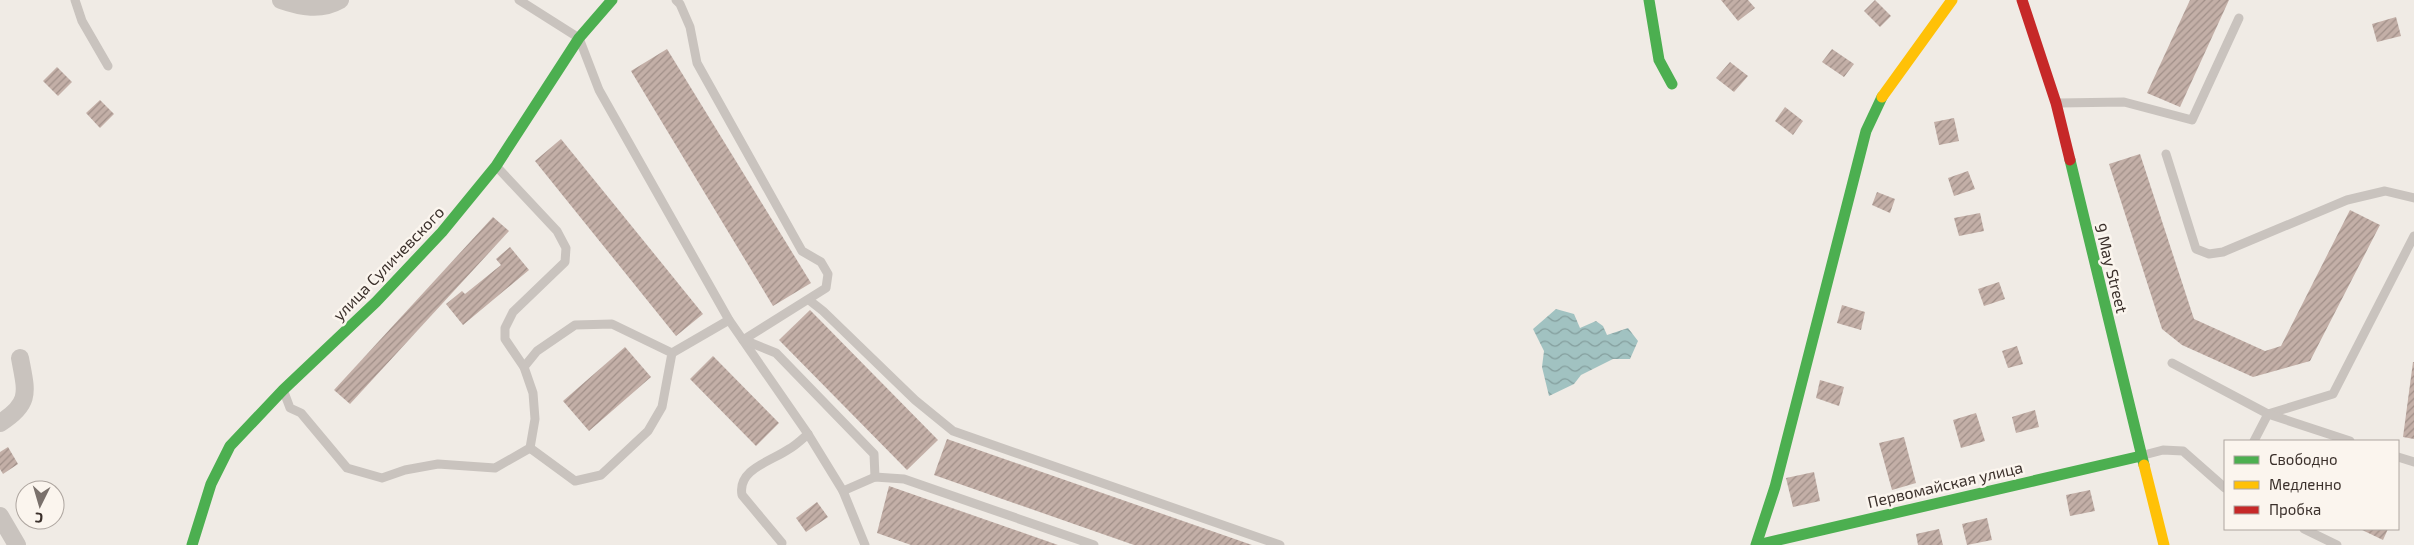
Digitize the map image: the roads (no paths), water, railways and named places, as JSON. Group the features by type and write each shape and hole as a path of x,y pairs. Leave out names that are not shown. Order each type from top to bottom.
{"street":[{"path":"281,0 306,7 320,7 340,0"},
{"name":"улица Суличевского","path":"192,545 218,466 245,429 388,290 442,232 496,166 579,38 612,0"},
{"path":"1649,0 1659,60 1672,84"},
{"path":"1756,545 1775,487 1866,131 1878,102 1952,0"},
{"name":"9 May Street","path":"2022,0 2056,103 2164,545"},
{"path":"0,422 16,413 24,396 25,383 20,358"},
{"name":"Первомайская улица","path":"1756,545 2141,456"},
{"path":"0,516 17,545"}],"lane":[{"path":"74,0 82,21 108,66"},
{"path":"519,0 579,38 599,90 729,320 808,434 843,491 865,545"},
{"path":"676,0 680,4 690,27 697,63 802,251 820,262 828,274 826,288 743,340"},
{"path":"2056,103 2124,102 2192,120 2239,18"},
{"path":"2166,154 2196,249 2209,254 2223,252 2347,200 2385,191 2414,198"},
{"path":"283,390 290,408 301,414 347,468 382,478 405,470 438,464 495,468 530,448 536,418 533,393 524,367 504,339 505,328 513,312 565,262 566,248 557,231 496,166"},
{"path":"2255,440 2268,414 2333,394 2414,236"},
{"path":"808,300 823,311 915,400 953,431 1280,545"},
{"path":"530,448 575,481 601,475 648,431 662,407 672,353 729,320"},
{"path":"524,367 537,351 575,325 612,324 672,353"},
{"path":"743,340 776,353 874,454 875,477"},
{"path":"2172,363 2268,414 2347,440"},
{"path":"782,544 742,495 740,488 750,471 790,449 808,434"},
{"path":"2141,456 2163,450 2183,451 2224,487"},
{"path":"2399,457 2414,462"},
{"path":"843,491 875,477 904,480 1094,545"},
{"path":"2306,530 2337,545"}],"water":[{"path":"1556,309 1574,314 1580,328 1596,321 1603,326 1607,335 1628,328 1638,341 1630,359 1613,359 1581,375 1574,384 1549,396 1542,367 1544,351 1533,329"}]}
